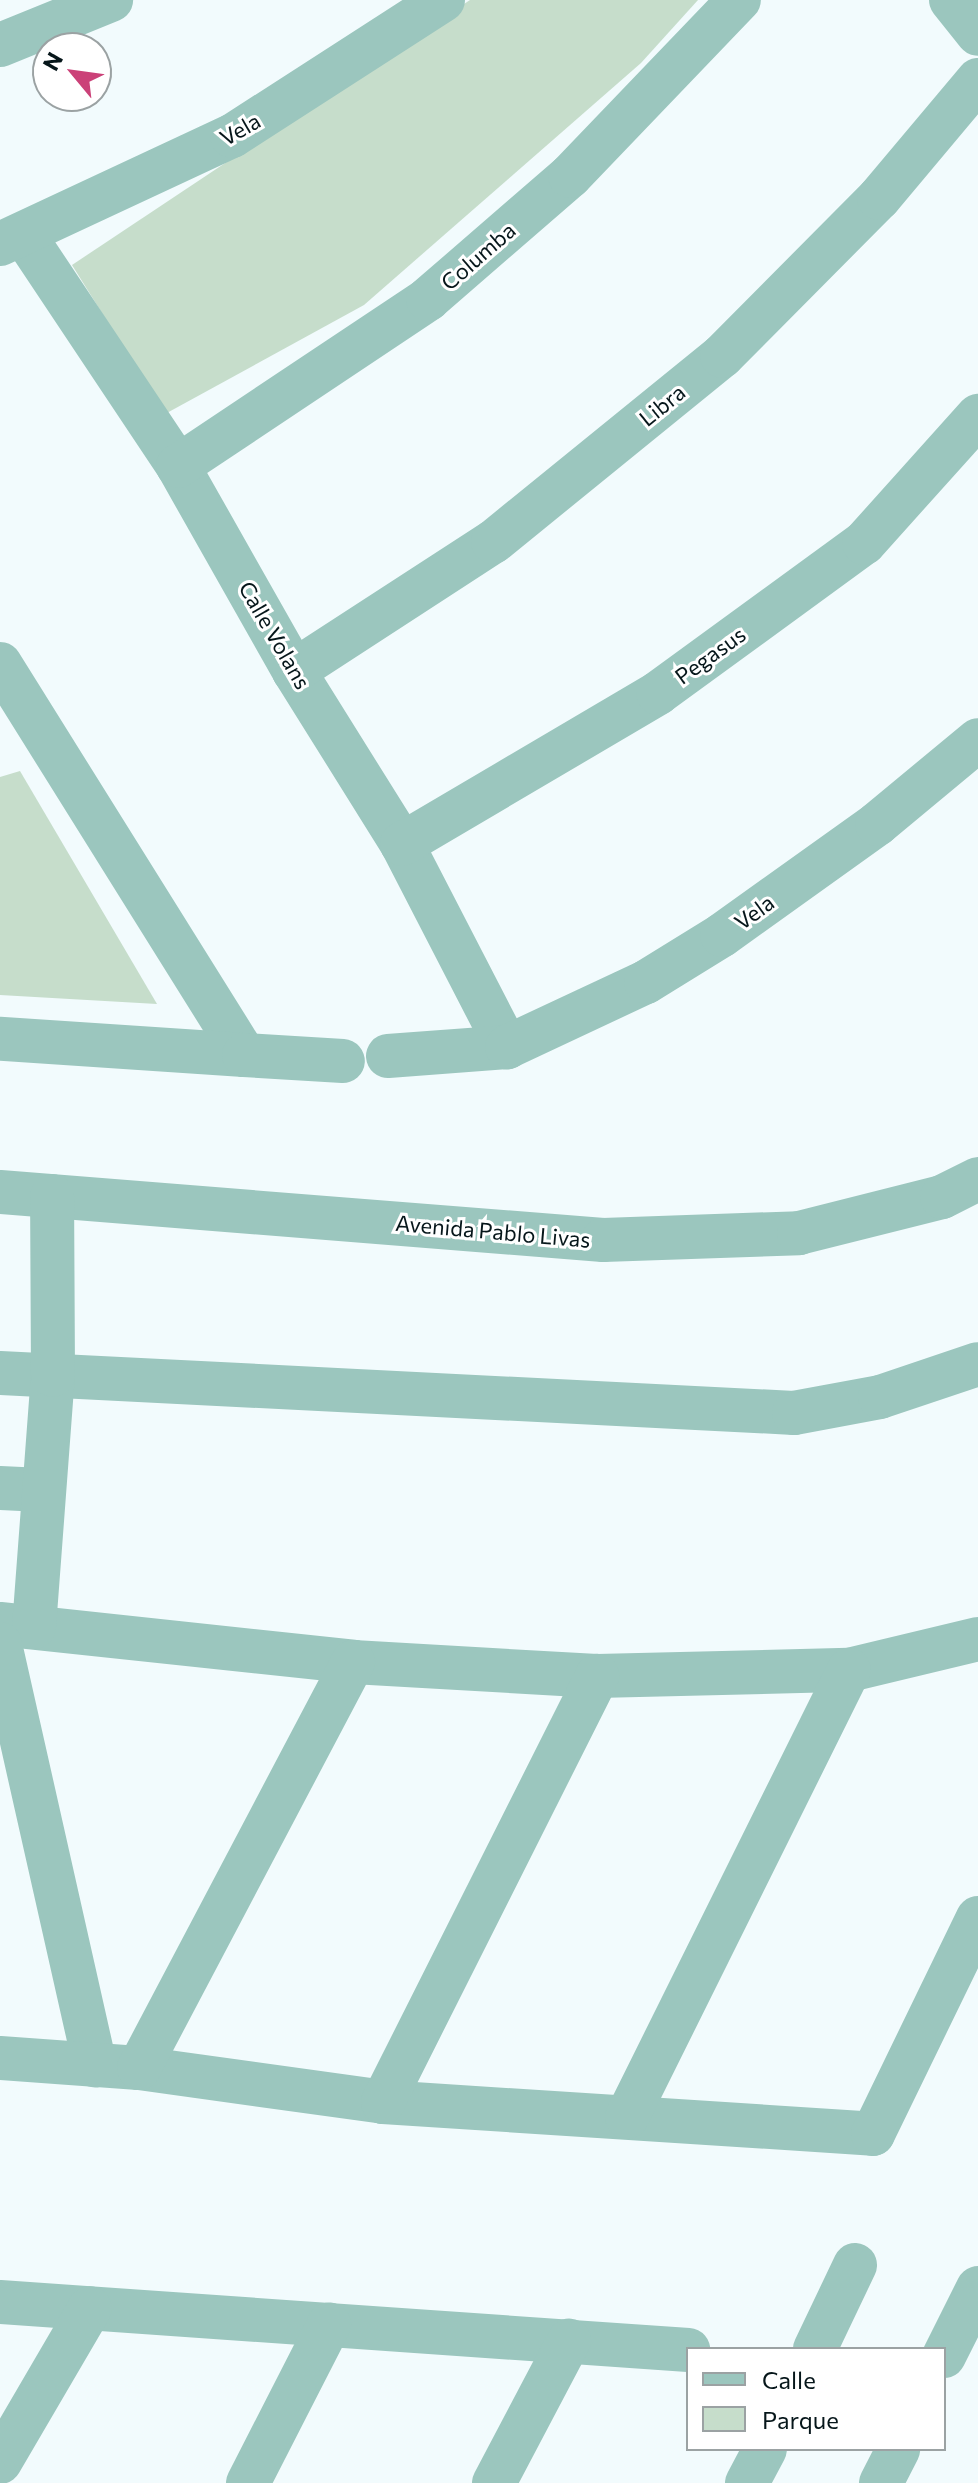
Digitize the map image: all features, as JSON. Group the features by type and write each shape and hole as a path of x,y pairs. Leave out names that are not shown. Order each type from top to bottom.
{"street":[{"path":"0,45 111,0"},
{"name":"Vela","path":"12,240 232,136 443,0"},
{"name":"Columba","path":"178,466 428,299 570,176 739,0"},
{"path":"951,0 978,34"},
{"name":"Libra","path":"294,671 493,542 722,356 879,198 978,80"},
{"name":"Calle Volans","path":"12,240 178,466 294,671 402,844 507,1047"},
{"name":"Pegasus","path":"402,844 658,693 864,543 978,416"},
{"path":"0,664 18,731 244,1055"},
{"name":"Vela","path":"507,1047 646,982 722,935 877,824 978,740"},
{"path":"0,1039 343,1061"},
{"path":"388,1056 507,1047"},
{"name":"Avenida Pablo Livas","path":"0,1192 603,1240 799,1233 942,1197 978,1179"},
{"path":"52,1196 53,1375 21,1489 11,1632 95,2065"},
{"path":"0,1373 544,1404 794,1413 880,1397 978,1364"},
{"path":"11,1632 353,1662 597,1676 849,1670 978,1639"},
{"path":"139,2068 353,1662"},
{"path":"627,2117 849,1670"},
{"path":"383,2102 597,1676"},
{"path":"0,2058 139,2068 383,2102 873,2134 978,1918"},
{"path":"816,2347 855,2265"},
{"path":"946,2352 978,2288"},
{"path":"0,2302 686,2350"},
{"path":"0,2462 90,2308"},
{"path":"248,2483 329,2325"},
{"path":"494,2483 569,2341"},
{"path":"747,2483 764,2451"},
{"path":"881,2483 897,2451"}],"green space":[{"path":"470,0 698,0 641,63 364,305 165,414 72,265"},
{"path":"20,771 157,1004 0,995 0,777"}]}
